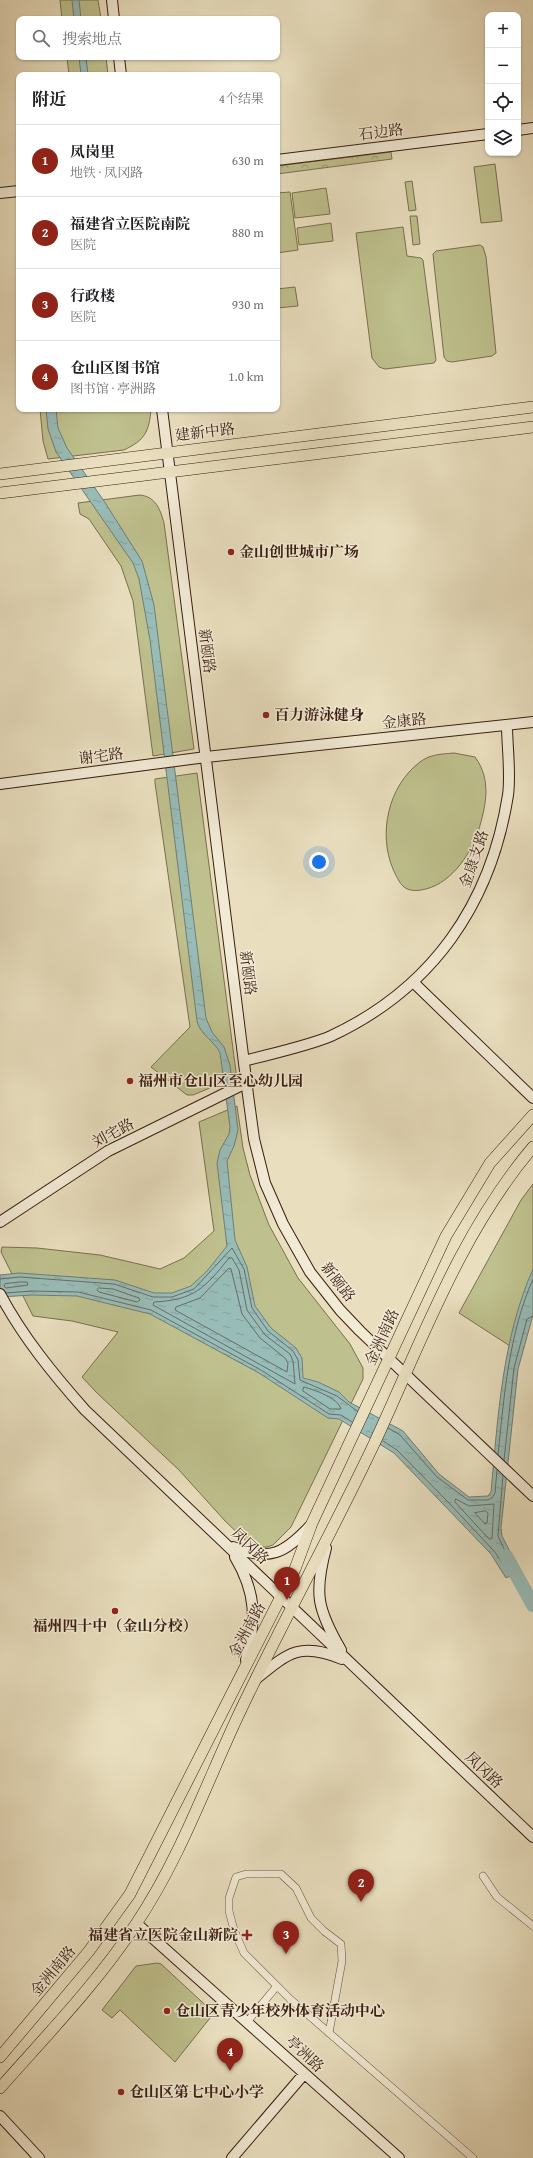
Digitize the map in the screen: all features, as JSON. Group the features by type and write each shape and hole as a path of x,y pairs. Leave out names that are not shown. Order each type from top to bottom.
{"main road":[{"name":"建新中路","path":"0,474 533,407"},
{"path":"0,493 533,426"},
{"name":"金洲南路","path":"0,2057 88,1952 122,1907 295,1569 312,1523 446,1236 470,1193 490,1163 533,1115"},
{"name":"金洲南路","path":"0,2088 104,1968 136,1924 155,1894 190,1824 256,1679 328,1539 454,1271 484,1214 507,1179 533,1147"}],"street":[{"path":"112,0 114,16"},
{"path":"119,60 121,72"},
{"path":"521,130 533,128"},
{"name":"石边路","path":"280,160 485,134"},
{"path":"0,194 16,191"},
{"name":"新颐路","path":"162,412 246,1083 254,1139 262,1172 289,1237 310,1272 340,1310 533,1496"},
{"name":"金康路","path":"206,757 533,722"},
{"name":"金康支路","path":"244,1061 330,1036 382,1007 414,983 460,929 478,895 494,856 508,794 507,725"},
{"name":"谢宅路","path":"0,784 206,757"},
{"path":"414,983 533,1098"},
{"name":"刘宅路","path":"0,1222 108,1151 246,1083"},
{"name":"凤冈路","path":"1,1297 43,1361 85,1410 533,1837"},
{"path":"227,1546 245,1552 272,1554 294,1543 312,1523"},
{"path":"328,1539 320,1571 318,1598 327,1626 348,1662"},
{"path":"227,1546 247,1581 254,1606 251,1639 244,1668"},
{"path":"256,1679 285,1656 301,1650 324,1652 348,1662"},
{"path":"329,2032 342,1961 341,1944 324,1931 312,1918 296,1888 281,1874 246,1874 236,1877 229,1898 229,1911 234,1930 244,1953 277,1986 329,2032 473,2158"},
{"path":"483,1876 497,1897 533,1926"},
{"name":"亭洲路","path":"136,1924 400,2158"},
{"path":"247,2022 277,1986"},
{"path":"232,2158 304,2074"},
{"path":"0,2116 39,2158"}],"green space":[{"path":"60,0 98,0 101,16 62,16"},
{"path":"67,60 106,60 108,72 69,72"},
{"path":"391,152 392,159 280,174 280,166"},
{"path":"495,164 502,221 481,223 474,167"},
{"path":"412,181 416,210 409,211 405,182"},
{"path":"326,188 330,214 295,218 292,193"},
{"path":"290,192 298,250 280,253 280,193"},
{"path":"410,216 417,216 420,244 413,245"},
{"path":"331,223 333,241 299,245 297,228"},
{"path":"403,227 407,256 421,258 423,260 436,360 434,363 385,369 379,367 372,358 356,233"},
{"path":"480,245 483,247 486,257 496,353 492,356 452,362 447,361 444,357 433,254 436,251"},
{"path":"295,287 298,306 280,308 280,289"},
{"path":"40,412 151,412 149,424 145,434 137,443 124,450 48,459 43,441"},
{"path":"140,495 154,501 161,513 164,523 194,749 153,756 133,601 121,566 89,519 80,514 78,503"},
{"path":"454,753 475,757 484,775 486,784 485,803 478,832 469,851 457,869 449,876 440,883 431,887 417,891 408,889 399,881 393,869 386,841 389,811 393,797 409,772 424,759 441,754"},
{"path":"197,773 236,1072 234,1078 193,1095 187,1095 151,1067 190,1027 155,779"},
{"path":"237,1106 243,1148 250,1175 269,1225 298,1278 350,1344 363,1368 363,1379 291,1527 273,1545 267,1547 257,1547 245,1540 226,1522 179,1470 82,1377 118,1332 72,1321 33,1316 1,1252 2,1247 37,1248 100,1255 160,1269 184,1258 214,1231 199,1122"},
{"path":"533,1184 533,1273 510,1346 459,1313 521,1200"},
{"name":"仓山区青少年校外体育活动中心","path":"157,1963 161,1964 214,2013 175,2062 120,2010 112,2018 102,2010 136,1966"}],"water":[{"path":"72,0 79,0 81,16 74,16"},
{"path":"79,60 86,60 88,72 81,72"},
{"path":"46,412 56,412 58,428 67,448 104,501 142,561 154,605 206,1018 212,1032 224,1047 230,1065 238,1130 234,1146 227,1161 235,1240 247,1267 255,1306 271,1328 296,1348 302,1358 303,1378 318,1382 339,1392 349,1402 403,1431 439,1474 469,1497 488,1496 491,1492 499,1407 508,1351 514,1323 533,1269 533,1315 518,1369 501,1528 502,1536 520,1571 506,1578 491,1554 394,1453 339,1419 328,1418 259,1373 150,1314 77,1296 32,1295 0,1297 0,1275 19,1273 115,1280 154,1293 172,1293 191,1286 207,1271 227,1246 217,1163 220,1150 229,1134 230,1127 220,1053 201,1030 197,1021 150,640 139,579 133,563 56,452 48,429"}],"waterway":[{"path":"506,1556 533,1605"}],"place":[{"name":"金山创世城市广场","path":"231,552"},
{"name":"百力游泳健身","path":"266,715"},
{"name":"福州市仓山区至心幼儿园","path":"130,1081"},
{"name":"凤岗里","path":"287,1600"},
{"name":"福州四十中（金山分校）","path":"115,1611"},
{"name":"福建省立医院南院","path":"361,1902"},
{"name":"福建省立医院金山新院","path":"247,1935"},
{"name":"行政楼","path":"286,1954"},
{"name":"仓山区青少年校外体育活动中心","path":"167,2011"},
{"name":"仓山区图书馆","path":"230,2071"},
{"name":"仓山区第七中心小学","path":"121,2092"}]}
